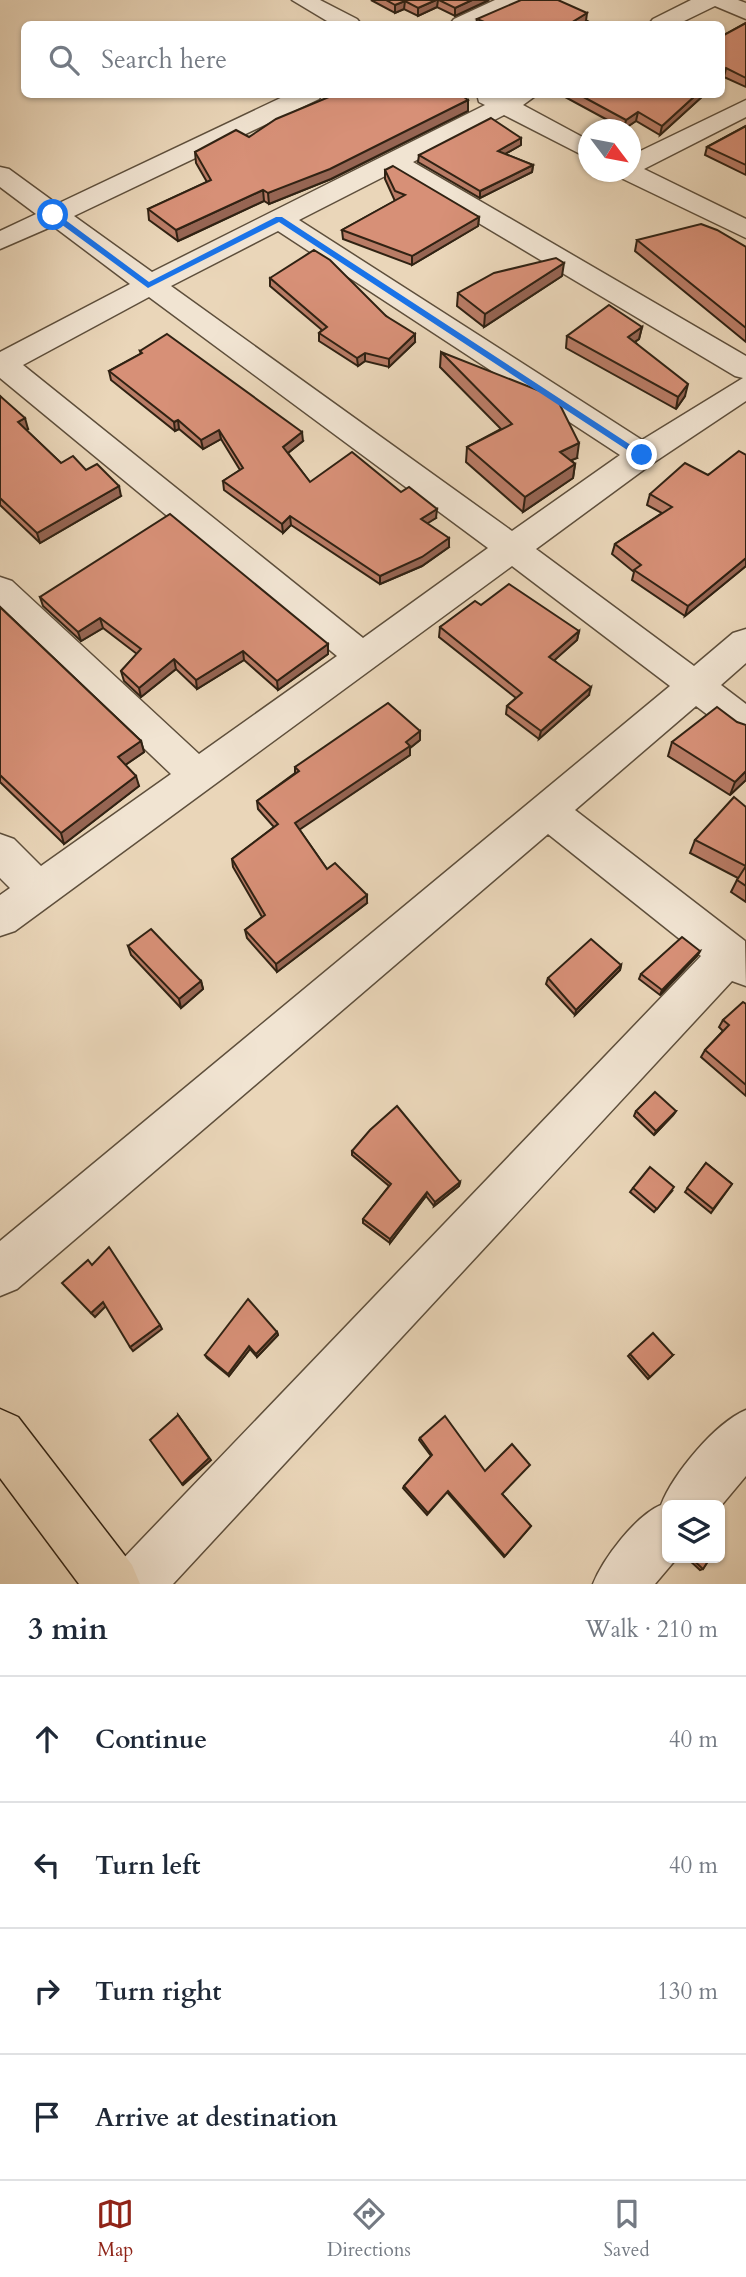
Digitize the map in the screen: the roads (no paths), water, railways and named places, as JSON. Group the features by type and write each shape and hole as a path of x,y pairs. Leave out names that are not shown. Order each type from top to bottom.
{"main road":[{"path":"0,1435 113,1584"}],"street":[{"path":"303,0 343,21"},
{"path":"468,21 513,0"},
{"path":"667,21 709,0"},
{"path":"720,0 746,12"},
{"path":"725,95 746,106"},
{"path":"0,241 302,98"},
{"path":"362,657 1,364 393,161 504,98 578,143"},
{"path":"641,161 746,106"},
{"path":"393,161 746,369"},
{"path":"0,175 148,286 513,549 746,724"},
{"path":"641,178 746,230"},
{"path":"279,219 642,455"},
{"path":"0,918 642,455 746,387"},
{"path":"0,590 197,775"},
{"path":"0,1272 746,643"},
{"path":"136,1584 738,960 546,810"},
{"path":"0,850 37,889"},
{"path":"691,1500 746,1436"},
{"path":"631,1580 662,1536"}]}
